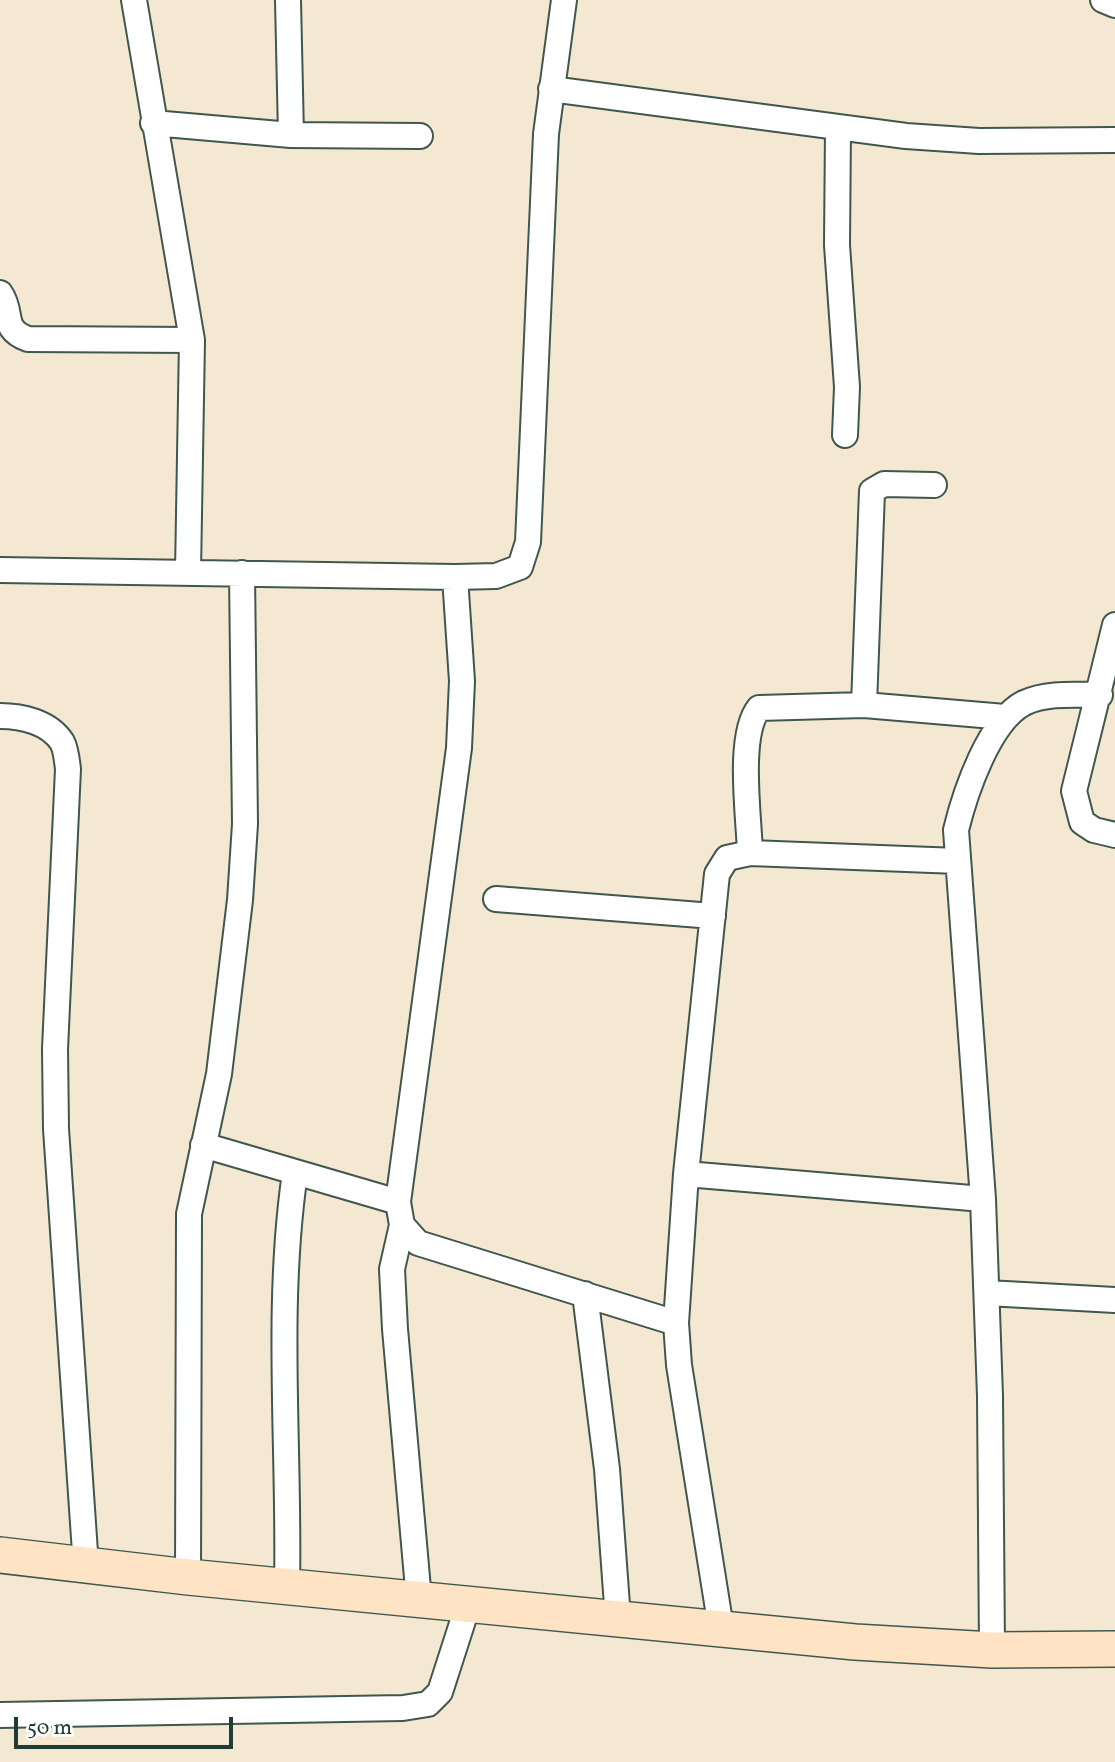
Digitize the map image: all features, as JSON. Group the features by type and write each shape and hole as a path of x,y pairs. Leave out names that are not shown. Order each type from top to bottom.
{"street":[{"path":"134,0 192,340 188,572"},
{"path":"288,0 291,135"},
{"path":"0,570 455,577 496,576 520,567 528,542 546,134 564,0"},
{"path":"1103,0 1115,5"},
{"path":"551,89 737,111 838,128 979,141 1115,140"},
{"path":"153,123 291,135 420,136"},
{"path":"838,128 837,245 847,387 845,435"},
{"path":"0,293 8,310 9,324 15,334 28,339 192,340"},
{"path":"864,705 872,491 884,484 934,485"},
{"path":"188,1577 189,1214 219,1074 240,900 245,824 242,573"},
{"path":"419,1600 392,1269 459,748 462,681 455,577"},
{"path":"1115,625 1100,695 1074,791 1082,822 1094,830 1115,835"},
{"path":"992,1650 987,1293 983,1199 956,830 964,794 1005,717 1025,703 1052,696 1100,695"},
{"path":"750,853 747,739 750,719 759,708 864,705 1005,717"},
{"path":"0,716 17,716 48,728 63,743 68,769 55,1049 55,1129 86,1567"},
{"path":"721,1628 679,1365 676,1323 686,1174 718,874 727,858 750,853 958,861"},
{"path":"496,899 713,916"},
{"path":"204,1145 295,1173 400,1214 418,1243 676,1323"},
{"path":"287,1587 286,1312 288,1219 295,1173"},
{"path":"686,1174 983,1199"},
{"path":"987,1293 1115,1300"},
{"path":"585,1294 607,1469 618,1619"},
{"path":"0,1555 86,1567 855,1642 992,1650 1115,1649"},
{"path":"0,1715 403,1708 428,1704 440,1692 468,1605"}]}
